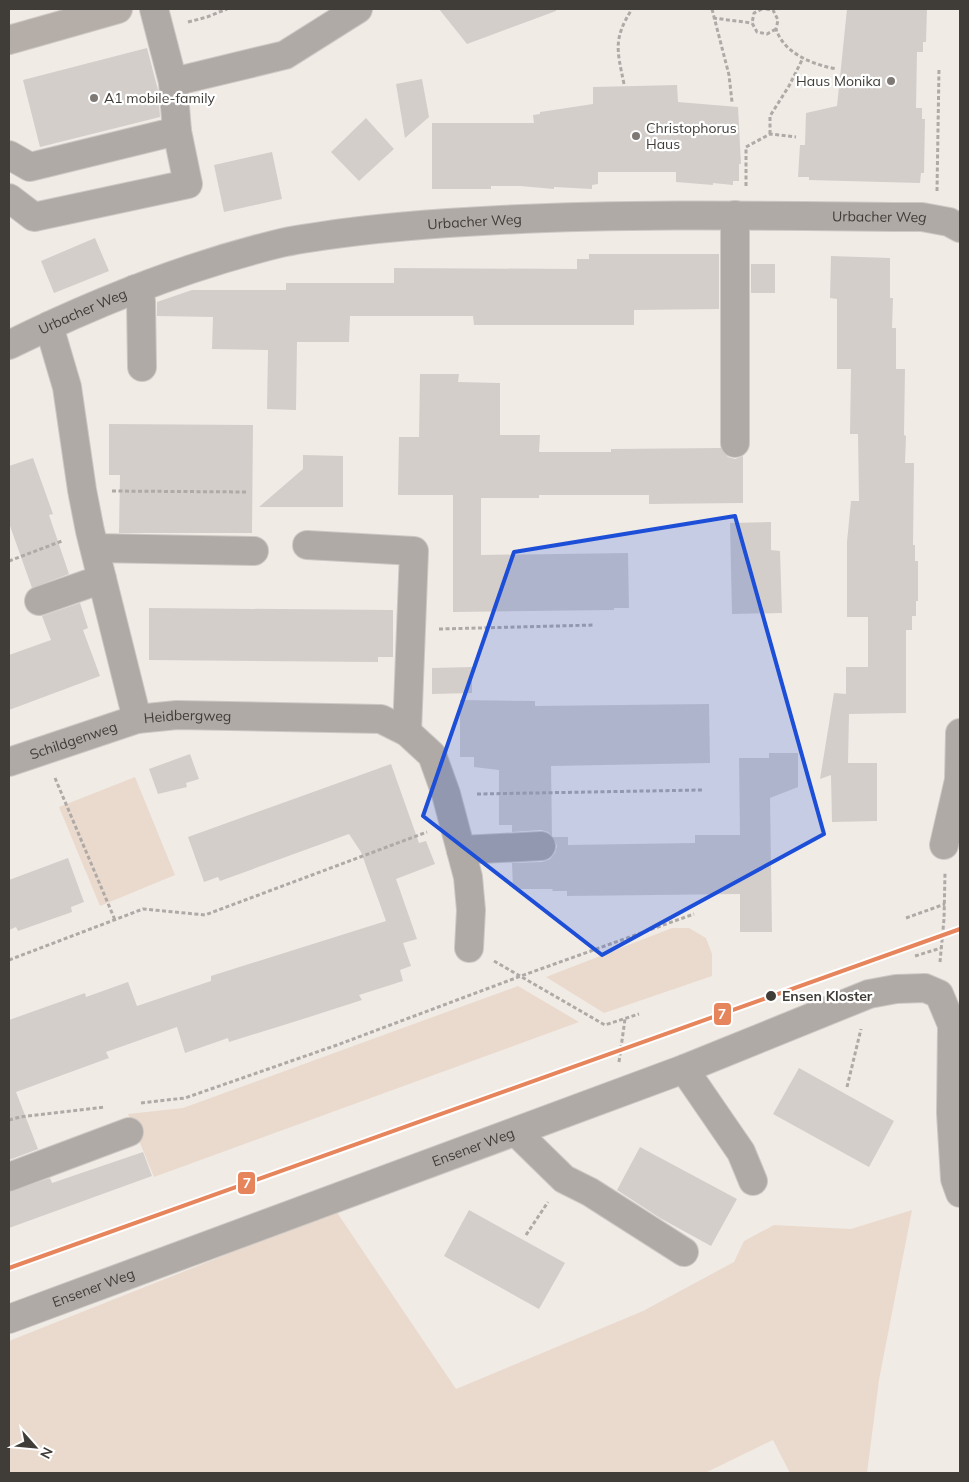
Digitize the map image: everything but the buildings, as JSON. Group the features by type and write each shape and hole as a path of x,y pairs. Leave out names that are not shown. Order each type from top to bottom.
{"main road":[{"path":"9,40 118,9"}],"street":[{"path":"9,198 34,217 188,184 177,131 173,82 154,9"},
{"path":"173,82 285,56 358,9"},
{"path":"9,155 30,167 177,131"},
{"path":"735,443 741,215"},
{"name":"Urbacher Weg","path":"9,345 96,304 195,266 283,242 362,230 456,222 553,218 741,215 954,226"},
{"path":"135,289 141,300 142,367"},
{"name":"Heidbergweg","path":"49,326 67,387 82,490 92,539 137,719 177,715 381,719 407,732 432,755 446,794 468,877 471,910 469,948"},
{"path":"92,539 254,550"},
{"path":"307,545 414,551 407,732"},
{"path":"39,600 102,579"},
{"name":"Schildgenweg","path":"9,762 137,719"},
{"path":"944,845 959,780 960,733"},
{"path":"461,850 541,846"},
{"name":"Ensener Weg","path":"9,1319 684,1069 870,994 896,989 924,988 939,994"},
{"path":"939,994 956,1023 950,1113 955,1179 960,1193"},
{"path":"684,1069 741,1152 753,1181"},
{"path":"9,1177 129,1132"},
{"path":"516,1132 564,1179 590,1192 684,1252"}],"path":[{"path":"624,84 618,47 620,33 632,9"},
{"path":"712,9 729,75 732,102"},
{"path":"762,9 754,13 752,23 757,32 766,34 776,29"},
{"path":"766,9 773,10 778,20 776,29 783,43 803,58 821,66 837,69"},
{"path":"714,18 752,23"},
{"path":"770,134 770,116 789,86 803,58"},
{"path":"939,68 954,226"},
{"path":"741,215 746,147 770,134 796,137"},
{"path":"82,490 246,492"},
{"path":"9,561 92,539"},
{"path":"411,630 594,625"},
{"path":"43,751 115,920"},
{"path":"446,794 702,790"},
{"path":"9,960 143,909 205,915 454,822"},
{"path":"939,994 945,888"},
{"path":"906,918 945,904"},
{"path":"137,1103 185,1098 337,1045 694,914"},
{"path":"469,948 605,1025 639,1014"},
{"path":"910,958 941,948"},
{"path":"847,1087 870,994"},
{"path":"618,1060 625,1018"},
{"path":"9,1120 20,1117 108,1107"},
{"path":"526,1235 564,1179"}],"highlighted area":[{"path":"735,516 824,834 602,955 423,816 514,552"}],"shaded area":[{"path":"135,777 175,875 100,906 59,807"},
{"path":"672,928 689,928 706,938 712,954 712,976 604,1013 546,977"},
{"path":"518,986 579,1022 154,1177 128,1114 183,1108"},
{"path":"912,1210 879,1380 867,1473 790,1473 773,1440 705,1473 9,1473 9,1341 336,1211 456,1389 643,1311 734,1262 744,1241 774,1225 851,1229"}],"transit line":[{"name":"7","path":"9,1268 960,929"}],"place":[{"name":"Haus Monika","path":"891,81"},
{"name":"A1 mobile-family","path":"94,98"},
{"name":"Christophorus Haus","path":"636,136"},
{"name":"Ensen Kloster","path":"771,996"}]}
